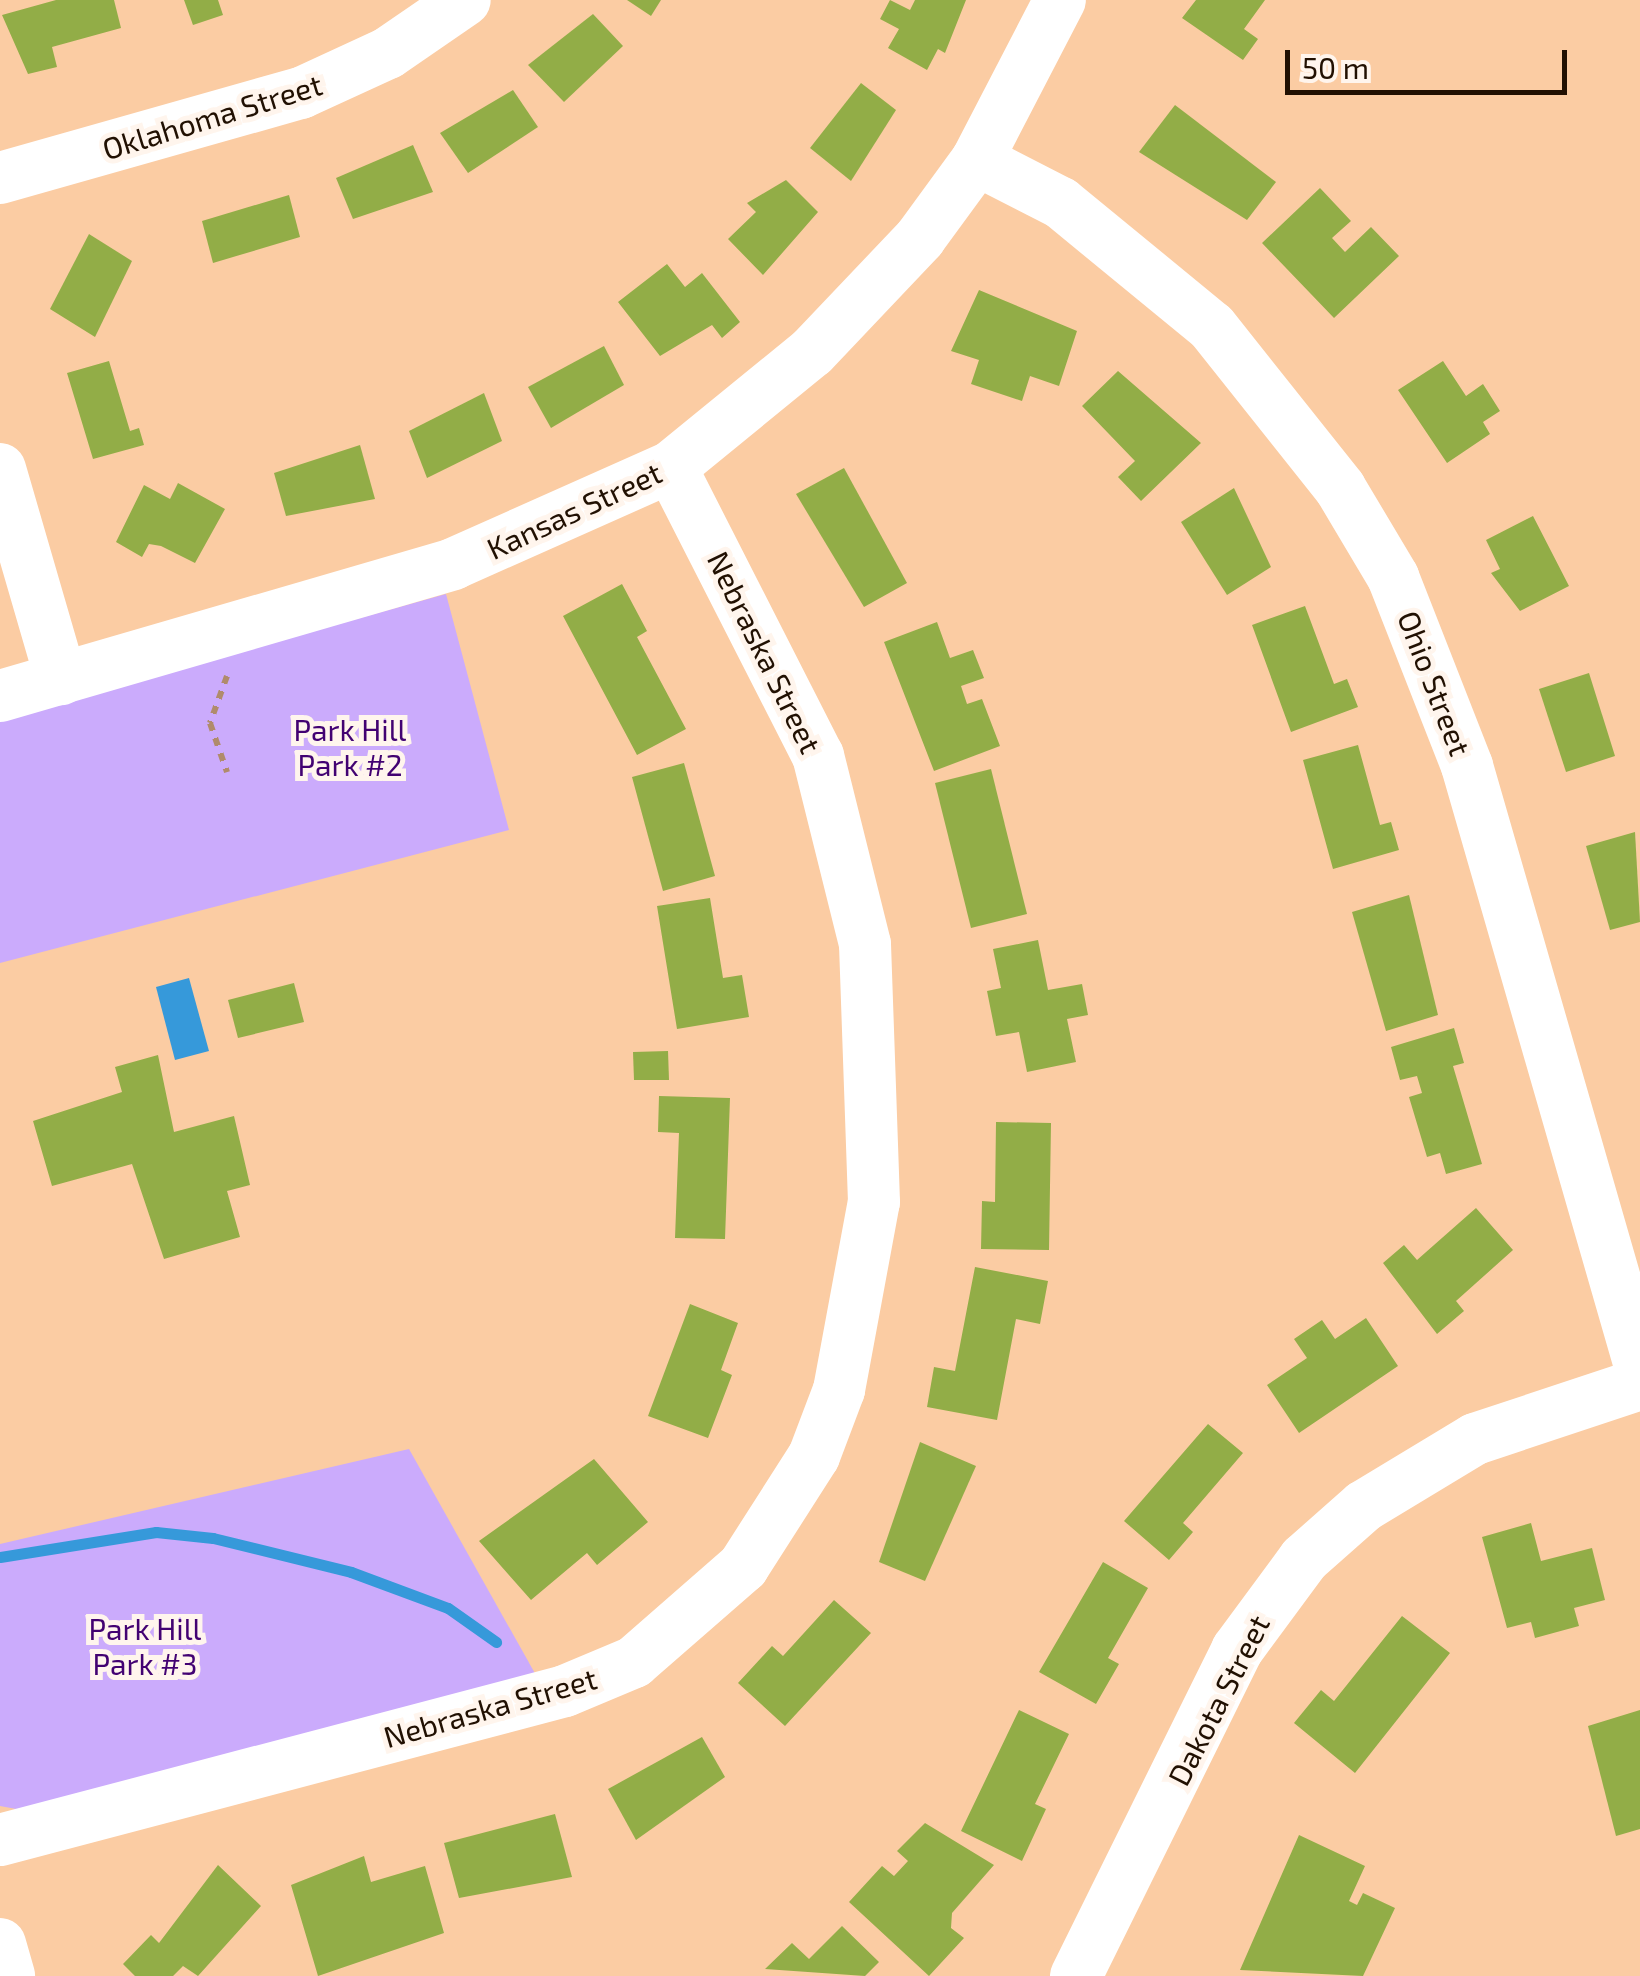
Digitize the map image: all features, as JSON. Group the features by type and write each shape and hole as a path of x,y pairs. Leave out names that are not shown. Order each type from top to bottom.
{"street":[{"name":"Oklahoma Street","path":"0,178 301,93 388,53 465,0"},
{"name":"Kansas Street","path":"0,696 453,564 671,467 855,312 977,160 1060,0"},
{"name":"Ohio Street","path":"977,160 1061,203 1212,327 1328,472 1392,577 1467,766 1640,1366"},
{"name":"Nebraska Street","path":"0,1840 565,1691 634,1662 743,1567 814,1456 839,1390 874,1202 876,1043 865,944 818,756 671,467"},
{"path":"0,468 61,679"},
{"name":"Dakota Street","path":"1076,1976 1238,1650 1304,1558 1364,1506 1475,1439 1640,1384"},
{"path":"0,1944 9,1976"}],"path":[{"path":"225,665 226,690 210,723 227,772"}],"green space":[{"name":"Park Hill Park #2","path":"446,594 509,830 0,963 0,718"},
{"name":"Park Hill Park #3","path":"409,1449 537,1677 27,1811 0,1806 0,1544"}],"water":[{"path":"189,978 209,1051 175,1060 156,987"}],"building":[{"path":"56,0 114,0 121,28 52,47 57,67 28,74 2,15"},
{"path":"184,0 218,0 223,15 193,25"},
{"path":"627,0 661,0 651,16"},
{"path":"890,0 910,10 915,0 966,0 945,53 938,49 927,70 888,48 899,29 880,19"},
{"path":"1196,0 1265,0 1244,29 1258,39 1243,60 1182,18"},
{"path":"593,14 623,46 564,102 528,65"},
{"path":"861,83 896,110 851,181 810,148"},
{"path":"513,90 538,127 468,173 440,133"},
{"path":"1175,105 1276,182 1247,220 1139,152"},
{"path":"413,145 433,192 353,219 336,178"},
{"path":"786,180 818,212 763,275 728,239 756,212 747,203"},
{"path":"1320,188 1351,221 1332,238 1345,252 1371,227 1399,256 1334,318 1262,243"},
{"path":"289,195 300,237 213,263 202,221"},
{"path":"89,234 132,261 95,337 50,309"},
{"path":"667,264 685,287 702,273 740,322 722,338 712,325 660,356 618,302"},
{"path":"979,290 1077,331 1059,386 1030,376 1022,401 971,384 979,360 951,351"},
{"path":"604,346 624,385 551,428 528,387"},
{"path":"109,361 130,431 139,428 144,445 93,459 67,373"},
{"path":"1443,361 1466,396 1483,384 1500,411 1483,422 1490,434 1447,463 1398,390"},
{"path":"1118,371 1201,443 1141,501 1118,477 1135,461 1082,406"},
{"path":"484,393 502,441 427,478 409,431"},
{"path":"360,445 375,499 286,516 274,473"},
{"path":"844,468 907,583 864,607 796,494"},
{"path":"178,483 225,509 195,563 149,544 142,557 116,542 144,485 170,499"},
{"path":"1234,488 1271,567 1227,595 1181,522"},
{"path":"1533,516 1569,586 1520,611 1491,573 1500,569 1486,540"},
{"path":"622,584 647,631 637,637 686,729 637,755 563,616"},
{"path":"1305,606 1334,684 1347,679 1358,707 1291,732 1252,625"},
{"path":"937,622 950,658 973,650 984,678 961,686 967,704 982,699 1000,746 934,771 884,642"},
{"path":"1589,673 1615,756 1566,772 1539,689"},
{"path":"1358,745 1380,825 1391,822 1399,850 1333,869 1303,760"},
{"path":"684,763 715,876 663,891 632,777"},
{"path":"991,769 1027,914 971,928 935,783"},
{"path":"1635,832 1640,922 1610,930 1586,846"},
{"path":"1409,895 1438,1015 1386,1031 1352,912"},
{"path":"710,898 723,978 742,975 749,1017 677,1029 657,906"},
{"path":"1038,940 1048,990 1082,984 1088,1015 1067,1019 1076,1062 1027,1072 1019,1032 996,1036 987,991 1001,988 993,949"},
{"path":"294,983 304,1022 238,1038 228,1000"},
{"path":"1454,1028 1464,1063 1453,1066 1482,1164 1446,1174 1440,1153 1427,1157 1409,1097 1422,1093 1417,1076 1400,1080 1391,1047"},
{"path":"668,1051 669,1080 634,1080 633,1052"},
{"path":"158,1055 174,1132 234,1116 250,1185 227,1191 240,1237 164,1259 132,1164 52,1186 33,1121 122,1092 115,1067"},
{"path":"659,1096 730,1098 725,1239 675,1238 679,1133 658,1132"},
{"path":"996,1122 1051,1123 1049,1250 981,1249 982,1201 995,1202"},
{"path":"1476,1208 1513,1250 1456,1301 1464,1311 1437,1334 1383,1263 1404,1245 1417,1260"},
{"path":"975,1267 1048,1281 1040,1324 1016,1319 997,1420 927,1407 934,1367 955,1371"},
{"path":"690,1304 738,1323 721,1370 732,1375 708,1438 648,1416"},
{"path":"1366,1318 1398,1366 1299,1433 1267,1385 1307,1358 1294,1339 1322,1320 1335,1339"},
{"path":"1208,1424 1243,1453 1183,1523 1193,1532 1169,1560 1124,1521"},
{"path":"920,1442 976,1466 925,1581 879,1562"},
{"path":"594,1459 648,1522 597,1565 587,1553 531,1600 479,1541"},
{"path":"1531,1523 1541,1561 1592,1548 1605,1600 1574,1608 1579,1626 1535,1638 1531,1622 1507,1628 1482,1537"},
{"path":"1103,1562 1148,1588 1108,1658 1119,1664 1096,1704 1039,1672"},
{"path":"834,1600 871,1633 785,1726 738,1683 772,1646 783,1656"},
{"path":"1402,1616 1450,1653 1355,1773 1294,1723 1321,1690 1334,1701"},
{"path":"1019,1710 1069,1734 1035,1804 1046,1809 1022,1861 961,1831"},
{"path":"1640,1710 1640,1829 1616,1836 1588,1726"},
{"path":"702,1737 725,1777 636,1840 608,1789"},
{"path":"555,1814 572,1877 459,1898 444,1843"},
{"path":"925,1823 994,1865 952,1913 951,1928 964,1938 929,1976 849,1902 882,1866 894,1876 908,1861 897,1851"},
{"path":"1299,1835 1365,1866 1349,1901 1357,1905 1363,1893 1395,1908 1363,1976 1240,1970"},
{"path":"364,1856 371,1882 425,1866 444,1933 318,1976 291,1885"},
{"path":"218,1865 261,1906 198,1976 183,1966 173,1976 135,1976 123,1964 151,1935 159,1943"},
{"path":"842,1926 879,1962 865,1976 765,1969 792,1943 809,1959"}],"waterway":[{"path":"0,1557 156,1532 213,1538 351,1572 448,1608 496,1642"}]}
